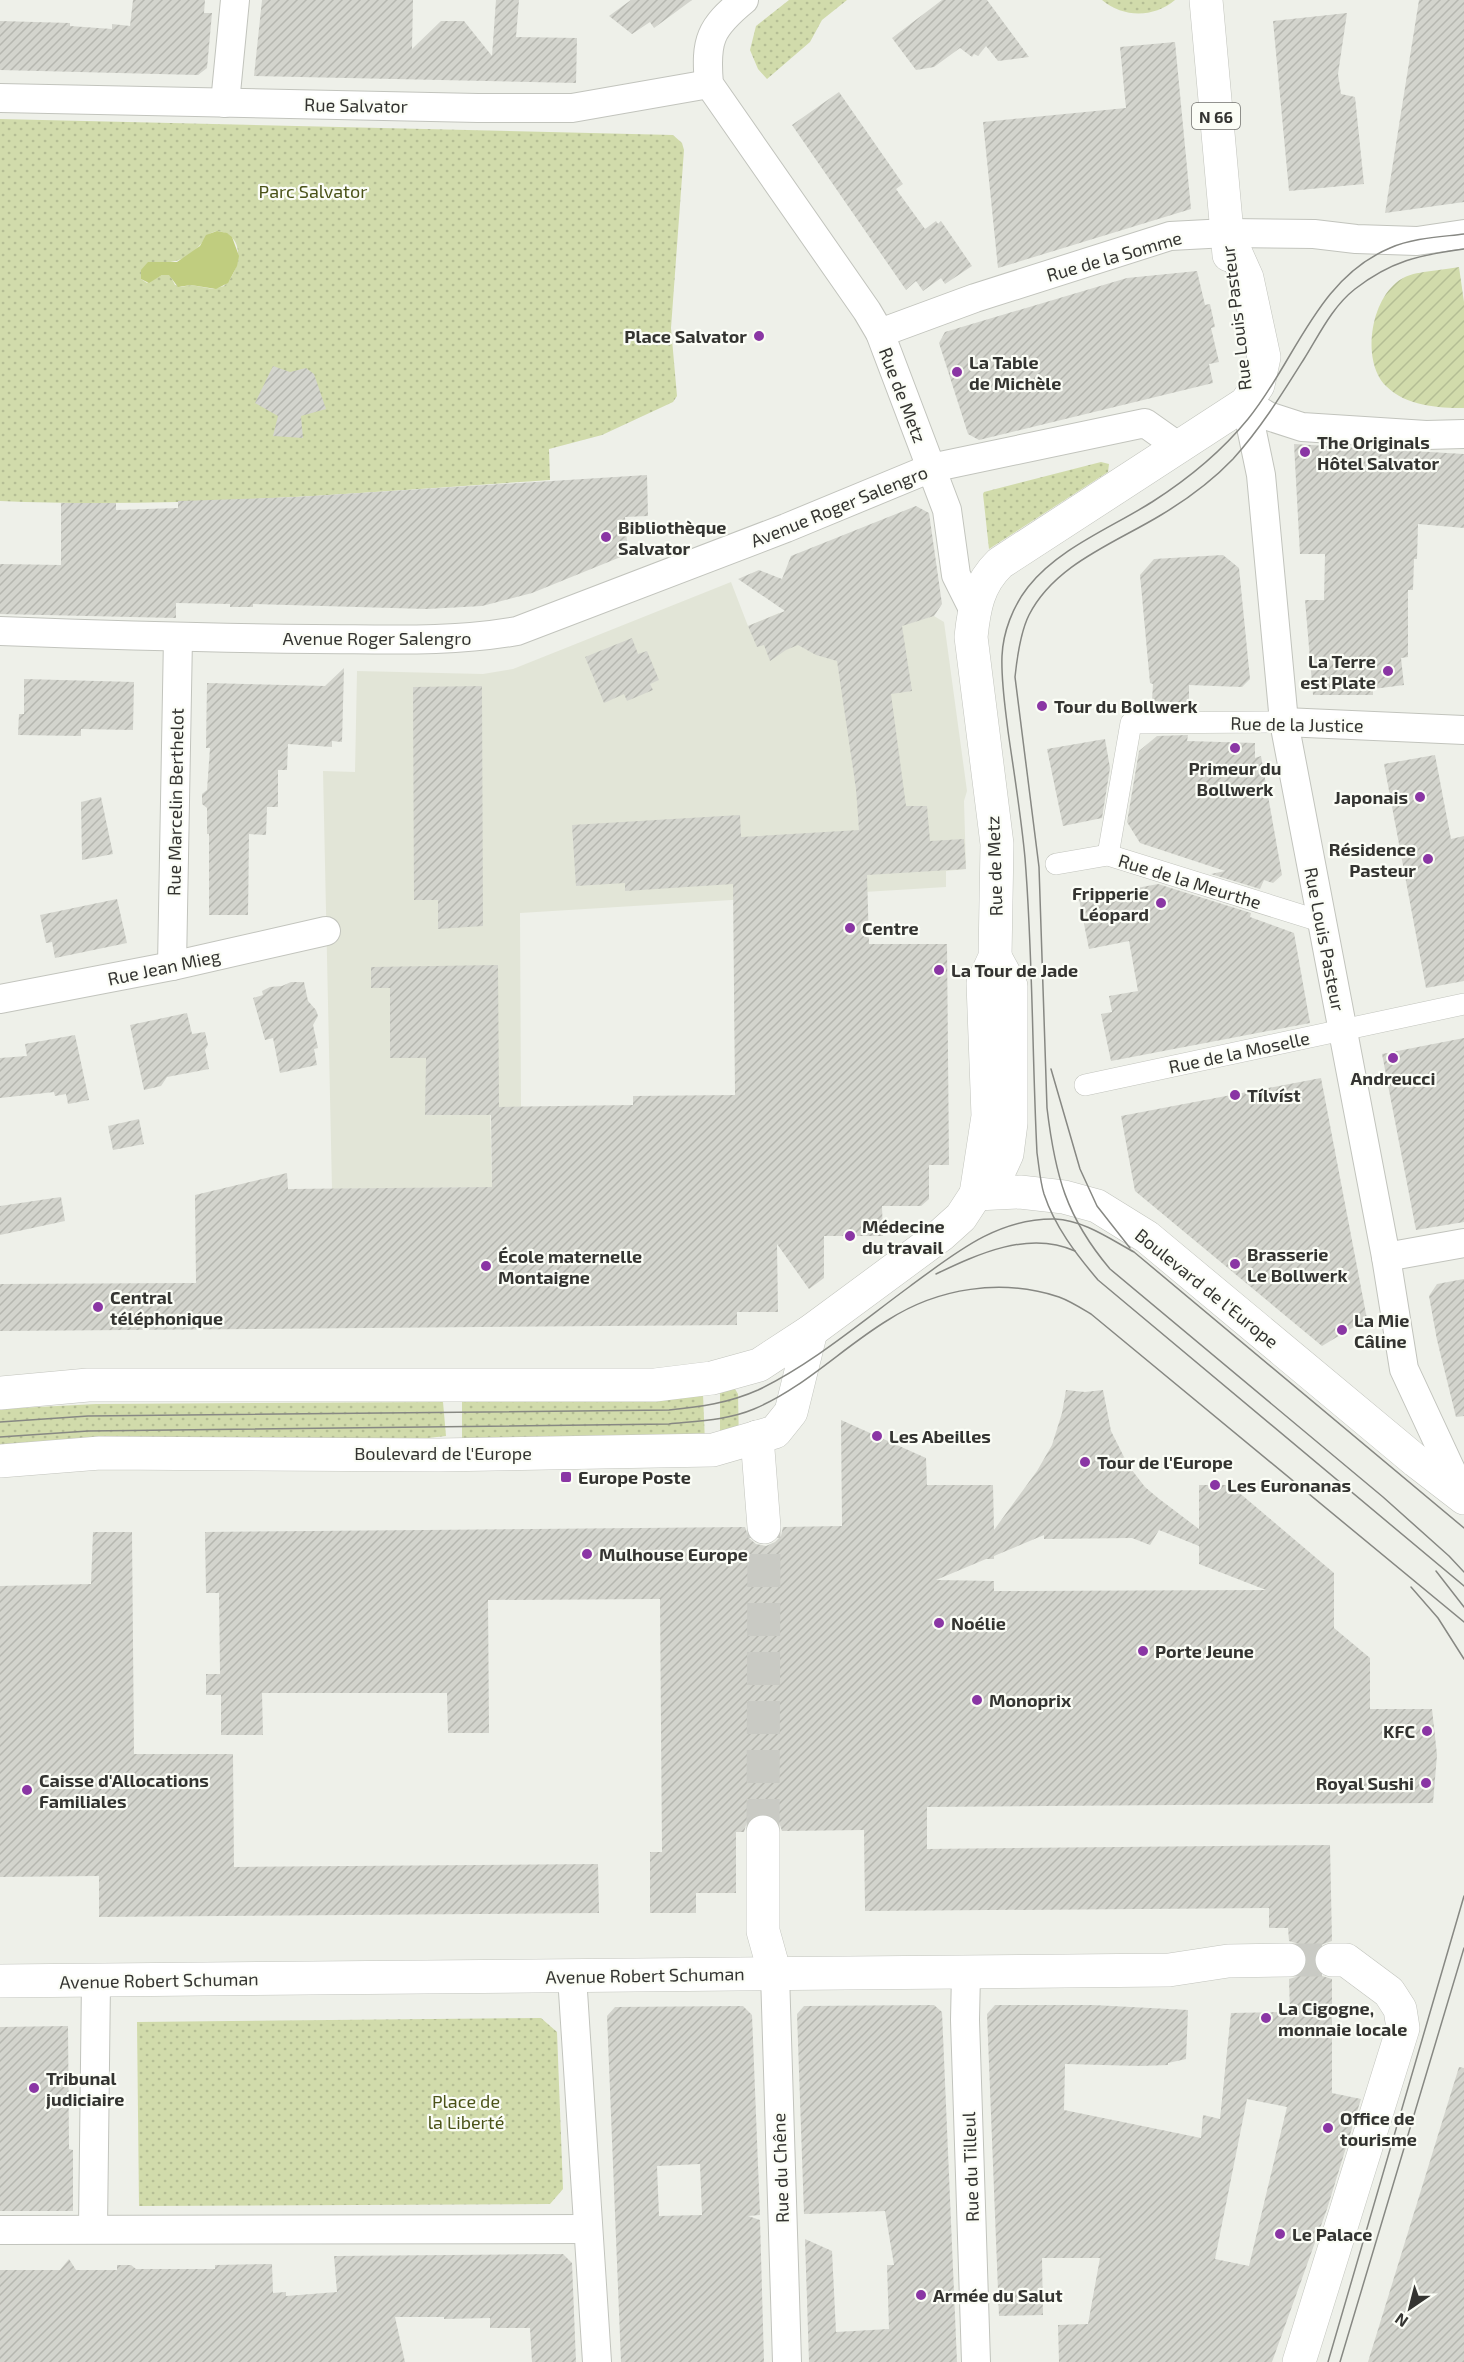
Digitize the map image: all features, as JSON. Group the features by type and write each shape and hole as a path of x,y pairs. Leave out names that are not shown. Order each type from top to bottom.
{"main road":[{"name":"Rue Louis Pasteur","path":"1206,0 1227,233 1246,403"},
{"path":"973,609 989,573 1000,562 1246,403"},
{"name":"Rue de Metz","path":"973,609 971,637 997,844 995,957 983,982 988,1116 976,1194"},
{"name":"Boulevard de l'Europe","path":"976,1194 1020,1192 1064,1197 1097,1206 1147,1237 1416,1461 1464,1498"},
{"path":"0,1393 88,1385 656,1385 712,1378 759,1365 811,1331 941,1235 961,1216 976,1194"},
{"name":"Boulevard de l'Europe","path":"0,1461 100,1453 439,1455 713,1450 775,1432 791,1412 811,1331"},
{"path":"757,1437 764,1527"},
{"path":"763,1832 763,1931 775,1974"},
{"name":"Avenue Robert Schuman","path":"0,1982 1169,1970 1228,1961 1289,1960"},
{"path":"1299,2362 1403,2028 1400,2009 1389,1992 1339,1960"}],"street":[{"path":"225,103 236,0"},
{"path":"709,84 707,55 712,34 725,16 744,0"},
{"name":"Rue Salvator","path":"0,98 572,108 709,84"},
{"name":"Rue de Metz","path":"709,84 867,310 880,333 947,510 956,575 973,609"},
{"name":"Rue de la Somme","path":"880,333 975,298 1170,236 1227,233 1314,234 1356,239 1417,241 1464,234"},
{"path":"1246,403 1268,416 1302,427 1426,435 1464,434"},
{"name":"Rue Louis Pasteur","path":"1246,403 1261,475 1284,722 1386,1257 1404,1369 1464,1498"},
{"name":"Avenue Roger Salengro","path":"0,631 178,638 428,640 477,638 517,631 786,528 931,468 1145,423 1179,447"},
{"name":"Rue Marcelin Berthelot","path":"172,966 178,638"},
{"name":"Rue de la Justice","path":"1108,855 1131,723 1284,722 1464,730"},
{"name":"Rue de la Meurthe","path":"1056,864 1108,855 1323,922"},
{"name":"Rue Jean Mieg","path":"0,999 172,966 326,931"},
{"name":"Rue de la Moselle","path":"1085,1085 1464,1004"},
{"path":"1386,1257 1464,1243"},
{"name":"Rue du Tilleul","path":"966,1973 976,2362"},
{"name":"Rue du Chêne","path":"775,1974 787,2362"},
{"path":"572,1976 597,2362"},
{"path":"93,2229 96,1981"},
{"path":"0,2230 588,2229"}],"shaded area":[{"path":"217,231 227,233 232,237 239,256 237,266 228,283 216,289 191,285 178,287 169,275 162,275 149,283 141,279 141,270 148,262 177,262 200,246 206,235"},
{"path":"731,582 748,626 779,613 785,628 893,628 934,616 944,622 967,791 964,801 966,869 946,871 946,887 520,913 521,1107 490,1107 492,1187 332,1189 323,771 355,772 357,671 483,674 513,669"}],"green space":[{"path":"789,0 847,0 822,20 810,42 767,79 758,69 750,50 756,26"},
{"path":"1102,0 1175,0 1157,10 1139,14 1120,10"},
{"name":"Parc Salvator","path":"0,119 673,135 682,143 684,150 671,328 677,396 673,402 602,435 549,449 550,480 206,501 69,503 0,501","holes":["217,231 227,234 237,246 238,254 234,272 224,286 213,289 191,285 181,287 175,285 170,275 162,275 147,283 141,279 155,262 179,260 194,251 211,233"]},
{"path":"1459,267 1464,302 1464,408 1413,402 1394,393 1378,375 1373,360 1372,344 1377,312 1393,285 1405,277"},
{"path":"1101,462 1109,464 1108,472 989,549 984,492"},
{"path":"735,1389 738,1394 739,1443 720,1442 720,1390"},
{"path":"703,1394 705,1443 462,1445 462,1402 673,1399"},
{"path":"443,1402 446,1436 428,1438 427,1446 0,1454 0,1409 96,1404"},
{"name":"Place de la Liberté","path":"541,2018 557,2032 563,2189 550,2204 139,2206 137,2022"}],"building":[{"path":"133,0 205,0 204,13 212,13 207,68 198,75 0,70 0,21 70,23 70,26 112,29 112,24 130,26"},
{"path":"262,0 413,0 412,49 441,21 464,21 492,56 496,0 519,0 516,37 577,38 576,83 254,76"},
{"path":"631,0 692,0 654,28 650,22 632,34 609,16"},
{"path":"942,0 987,0 1029,57 998,61 986,46 978,56 974,54 972,57 960,48 934,67 916,70 892,38"},
{"path":"1419,0 1464,0 1464,202 1385,213"},
{"path":"1347,13 1338,74 1341,94 1355,97 1364,184 1289,191 1273,21"},
{"path":"1175,42 1191,209 998,268 983,122 1126,108 1120,47"},
{"path":"839,92 903,184 896,189 925,229 936,221 938,224 941,221 972,266 945,284 941,278 923,291 916,281 906,290 792,125"},
{"path":"1197,271 1205,305 1210,304 1215,327 1211,328 1219,362 1209,364 1213,383 979,440 968,434 939,343 945,332 1127,278"},
{"path":"273,366 290,372 306,368 314,374 326,409 301,416 303,438 273,436 278,416 255,403"},
{"path":"1294,444 1464,454 1464,528 1418,524 1413,590 1408,590 1408,657 1401,658 1404,685 1373,689 1373,695 1313,695 1305,600 1324,600 1325,554 1300,554"},
{"path":"647,475 648,516 625,517 628,554 532,593 482,606 427,609 253,604 253,607 230,607 230,604 176,603 176,618 0,614 0,564 61,565 61,503 116,503 116,510 178,508 178,501 297,497"},
{"path":"916,506 929,513 942,604 934,616 902,626 912,691 891,694 906,806 927,806 930,841 964,839 966,869 867,875 869,944 947,944 949,1165 929,1165 929,1199 921,1206 882,1206 883,1236 824,1236 824,1278 809,1289 777,1244 778,1312 737,1312 737,1325 0,1331 0,1284 196,1283 195,1195 287,1173 288,1189 492,1187 491,1115 425,1115 426,1058 390,1058 390,988 371,988 371,967 498,965 499,1107 633,1105 633,1096 735,1095 733,884 625,891 625,883 576,886 572,825 740,815 741,837 859,830 856,789 837,661 816,655 798,645 770,661 764,645 757,647 748,626 785,611 738,579 759,570 782,579 791,556"},
{"path":"1223,555 1239,568 1250,679 1242,687 1189,685 1189,703 1152,701 1153,684 1150,683 1140,575 1154,559"},
{"path":"632,638 638,654 647,651 659,680 650,684 653,690 627,701 624,694 604,703 585,657"},
{"path":"344,668 342,742 332,741 332,747 288,744 287,770 278,770 278,807 267,807 266,835 249,834 248,915 209,915 209,834 207,834 207,808 202,804 202,794 207,790 210,748 206,748 207,683 325,686"},
{"path":"24,679 134,682 133,730 81,729 81,736 18,735 19,714 24,714"},
{"path":"482,686 483,926 438,929 438,900 414,900 413,687"},
{"path":"1188,735 1187,741 1255,743 1255,758 1261,756 1282,875 1273,883 1264,880 1260,889 1211,874 1225,871 1140,843 1127,822 1139,751 1157,736"},
{"path":"1105,739 1110,768 1102,818 1063,826 1047,749"},
{"name":"Résidence Pasteur","path":"1435,755 1451,839 1464,836 1464,981 1426,988 1384,764"},
{"path":"101,797 113,854 82,860 81,802"},
{"path":"1158,884 1251,913 1250,917 1294,933 1310,1023 1111,1061 1101,1014 1112,1012 1109,996 1138,991 1129,941 1089,949 1079,899"},
{"path":"117,899 127,943 55,958 52,942 46,943 40,915"},
{"path":"291,982 304,982 308,1001 318,1016 313,1025 318,1048 314,1049 317,1065 280,1073 273,1038 265,1040 253,998 263,995 262,991 270,987 282,986"},
{"path":"187,1013 192,1034 205,1032 208,1045 205,1050 209,1069 167,1077 161,1086 144,1090 130,1025"},
{"path":"75,1035 89,1100 68,1104 66,1094 55,1096 54,1092 0,1098 0,1058 27,1056 25,1044"},
{"path":"1464,1038 1464,1222 1416,1230 1382,1054"},
{"path":"1321,1078 1367,1319 1322,1346 1135,1191 1121,1116"},
{"path":"139,1119 144,1144 113,1150 108,1126"},
{"path":"61,1197 65,1221 0,1235 0,1206"},
{"path":"1464,1279 1464,1416 1456,1417 1429,1296 1437,1284"},
{"path":"1066,1390 1085,1392 1103,1390 1111,1431 1128,1465 1145,1487 1199,1529 1199,1485 1230,1485 1334,1573 1334,1628 1370,1658 1370,1709 1432,1709 1437,1755 1433,1803 927,1807 927,1849 1330,1845 1332,1941 1316,1950 1313,1961 1316,1970 1322,1976 1332,1979 1332,2093 1361,2099 1327,2209 1272,2362 1059,2362 1058,2325 1088,2324 1100,2258 1042,2258 1043,2315 999,2316 987,2014 995,2005 1093,2005 1188,2010 1186,2059 1168,2063 1168,2065 1065,2064 1064,2110 1201,2138 1203,2115 1220,2119 1231,2013 1290,2012 1289,1979 1299,1976 1306,1969 1308,1960 1305,1951 1299,1944 1289,1941 1288,1928 1269,1928 1269,1908 865,1911 864,1830 782,1831 779,1822 773,1816 762,1813 747,1822 744,1832 736,1832 736,1893 696,1893 696,1913 650,1913 650,1852 662,1852 660,1599 488,1600 489,1733 448,1733 447,1693 262,1693 263,1735 221,1735 221,1695 206,1695 206,1674 220,1674 219,1593 206,1593 205,1532 745,1527 749,1538 756,1544 766,1546 781,1536 783,1527 842,1526 841,1420 926,1458 927,1485 993,1485 994,1530 1037,1471 1052,1445","holes":["1159,1530 1199,1546 1199,1564 1266,1590 994,1591 994,1581 936,1580 986,1559 994,1559 994,1556 1044,1535 1044,1539 1132,1538 1150,1545","1247,2099 1287,2107 1249,2266 1215,2259"]},
{"path":"93,1532 132,1532 134,1754 233,1754 234,1867 598,1864 599,1913 99,1917 99,1876 0,1877 0,1586 91,1584"},
{"path":"934,2005 942,2012 957,2362 809,2362 805,2239 832,2251 836,2332 889,2329 887,2265 894,2265 885,2211 804,2214 797,2014 804,2006"},
{"path":"743,2006 752,2015 760,2215 748,2216 760,2220 764,2362 621,2362 607,2016 615,2007","holes":["700,2164 702,2215 659,2216 657,2166"]},
{"name":"Tribunal judiciaire","path":"68,2026 69,2149 73,2150 73,2211 0,2211 0,2027"},
{"path":"1459,2067 1464,2068 1464,2362 1368,2362"},
{"path":"563,2254 572,2263 576,2362 532,2362 530,2328 490,2328 490,2318 395,2317 405,2362 0,2362 0,2270 60,2270 69,2259 76,2270 117,2270 117,2265 131,2265 136,2269 215,2269 215,2265 272,2264 273,2293 286,2292 286,2296 337,2292 334,2256"}],"tunnel":[{"path":"763,1832 764,1527"},
{"path":"1289,1960 1332,1960"}],"tram line":[{"path":"1464,234 1427,238 1390,248 1365,262 1343,280 1309,324 1265,397 1227,443 1165,493 1070,550 1041,573 1028,587 1010,620 1003,647 1002,665 1025,858 1030,932 1037,1153 1043,1189 1054,1218 1074,1250 1098,1280 1464,1586"},
{"path":"1464,249 1419,257 1393,266 1368,279 1347,296 1326,322 1262,423 1225,467 1170,509 1070,568 1040,597 1023,630 1015,677 1039,867 1047,1108 1059,1175 1073,1213 1095,1250 1110,1269 1383,1497 1464,1572"},
{"path":"1051,1069 1080,1169 1097,1206 1130,1248"},
{"path":"0,1422 88,1416 669,1410 714,1404 758,1390 778,1380 976,1241 1013,1225 1034,1220 1055,1219 1086,1226 1134,1252 1464,1528"},
{"path":"936,1274 986,1252 1022,1244 1058,1245 1075,1251"},
{"path":"0,1437 88,1431 669,1424 713,1420 744,1413 790,1390 871,1331 907,1309 928,1300 970,1289 1015,1288 1059,1297 1091,1314 1464,1622"},
{"path":"1436,1571 1464,1607"},
{"path":"1411,1587 1438,1618 1464,1659"},
{"path":"1328,2362 1464,1896"},
{"path":"1340,2362 1464,1948"}],"place":[{"name":"Place Salvator","path":"759,336"},
{"name":"La Table de Michèle","path":"957,372"},
{"name":"The Originals Hôtel Salvator","path":"1305,452"},
{"name":"Bibliothèque Salvator","path":"606,537"},
{"name":"La Terre est Plate","path":"1388,671"},
{"name":"Tour du Bollwerk","path":"1042,706"},
{"name":"Primeur du Bollwerk","path":"1235,748"},
{"name":"Japonais","path":"1420,797"},
{"name":"Résidence Pasteur","path":"1428,859"},
{"name":"Fripperie Léopard","path":"1161,903"},
{"name":"Centre","path":"850,928"},
{"name":"La Tour de Jade","path":"939,970"},
{"name":"Andreucci","path":"1393,1058"},
{"name":"Tílvíst","path":"1235,1095"},
{"name":"Médecine du travail","path":"850,1236"},
{"name":"Brasserie Le Bollwerk","path":"1235,1264"},
{"name":"École maternelle Montaigne","path":"486,1266"},
{"name":"Central téléphonique","path":"98,1307"},
{"name":"La Mie Câline","path":"1342,1330"},
{"name":"Les Abeilles","path":"877,1436"},
{"name":"Tour de l'Europe","path":"1085,1462"},
{"name":"Europe Poste","path":"566,1477"},
{"name":"Les Euronanas","path":"1215,1485"},
{"name":"Mulhouse Europe","path":"587,1554"},
{"name":"Noélie","path":"939,1623"},
{"name":"Porte Jeune","path":"1143,1651"},
{"name":"Monoprix","path":"977,1700"},
{"name":"KFC","path":"1427,1731"},
{"name":"Royal Sushi","path":"1426,1783"},
{"name":"Caisse d'Allocations Familiales","path":"27,1790"},
{"name":"La Cigogne, monnaie locale","path":"1266,2018"},
{"name":"Tribunal judiciaire","path":"34,2088"},
{"name":"Office de tourisme","path":"1328,2128"},
{"name":"Le Palace","path":"1280,2234"},
{"name":"Armée du Salut","path":"921,2295"}]}
